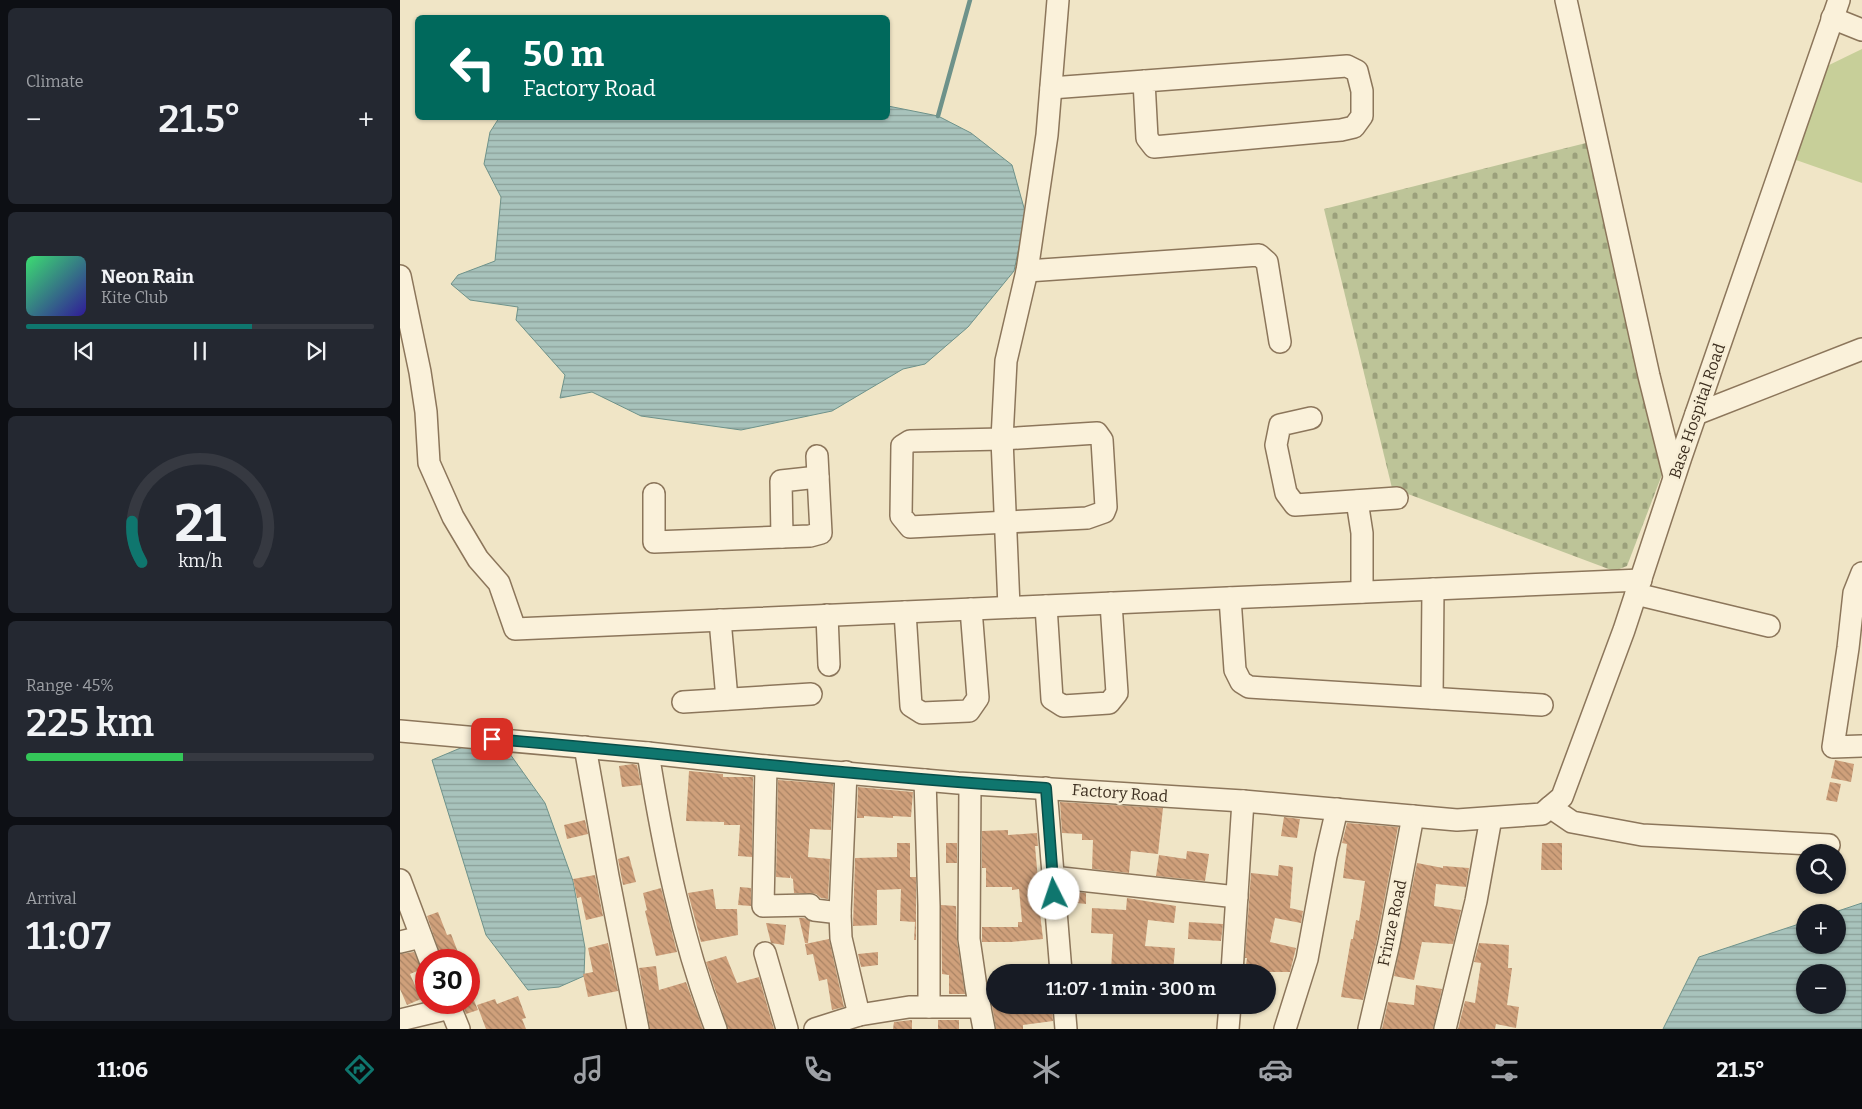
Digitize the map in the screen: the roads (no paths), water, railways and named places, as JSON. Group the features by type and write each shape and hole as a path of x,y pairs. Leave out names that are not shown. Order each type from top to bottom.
{"street":[{"path":"1009,607 1002,439 1006,361 1027,271 1047,135 1058,0"},
{"path":"1566,0 1649,376 1674,477"},
{"path":"1836,9 1862,30"},
{"name":"Base Hospital Road","path":"1546,811 1562,797 1638,587 1674,477 1836,9"},
{"path":"1051,88 1144,81 1347,66 1357,71 1362,90 1362,116 1354,127 1341,130 1154,147 1147,138 1144,81"},
{"path":"1027,271 1259,255 1267,262 1280,342"},
{"path":"400,276 420,372 426,412 429,463 453,517 478,559 499,583 515,629 1433,589 1638,587 1769,626"},
{"path":"1696,414 1862,350"},
{"path":"1311,418 1280,425 1276,445 1286,493 1295,505 1397,498"},
{"path":"1097,433 1102,440 1106,507 1104,512 1087,518 1005,522 910,527 901,516 902,446 910,441 1002,439 1097,433"},
{"path":"654,494 654,542 810,536 821,533 818,466 780,481 782,537"},
{"path":"1357,501 1362,533 1362,592"},
{"path":"1862,573 1854,592 1855,649 1833,747 1862,746"},
{"path":"1432,698 1433,589"},
{"path":"1230,598 1235,670 1241,682 1249,687 1542,705"},
{"path":"1046,606 1052,699 1063,706 1109,703 1117,693 1111,603"},
{"path":"905,612 911,706 922,713 970,710 978,698 971,609"},
{"path":"827,615 829,665"},
{"path":"720,620 727,699"},
{"path":"683,702 811,694"},
{"name":"Factory Road","path":"400,731 648,752 766,766 970,784 1243,801 1458,820 1546,811"},
{"path":"585,747 638,1029"},
{"path":"648,752 656,803 678,906 689,950 716,1029"},
{"path":"766,766 763,906 810,905 814,910 840,913"},
{"path":"846,772 840,913 841,938 859,1016"},
{"path":"926,780 929,1007"},
{"path":"970,784 969,939 984,1029"},
{"path":"1046,788 1060,964"},
{"path":"1233,964 1243,801"},
{"path":"1285,1029 1307,959 1326,856 1337,809"},
{"path":"1546,811 1572,822 1642,835 1810,844"},
{"name":"Frinze Road","path":"1369,1029 1389,943 1413,816"},
{"path":"1445,1029 1476,901 1491,818"},
{"path":"1052,877 1237,897"},
{"path":"400,880 426,949"},
{"path":"400,942 421,937"},
{"path":"766,953 787,1029"},
{"path":"817,1029 859,1016 910,1007 980,1007"},
{"path":"400,1020 420,1014"},
{"path":"453,1014 459,1029"},
{"path":"1065,1014 1066,1029"},
{"path":"1228,1029 1229,1014"}],"water":[{"path":"890,106 938,116 971,133 1012,165 1026,215 1014,271 968,327 925,364 903,369 832,411 741,430 641,416 592,392 560,398 565,375 516,320 518,307 470,300 451,284 458,275 495,261 501,197 484,164 490,132 498,120 890,120"},
{"path":"470,744 510,754 545,803 573,881 585,948 584,976 559,987 528,990 486,935 432,760"},
{"path":"1862,903 1862,1029 1663,1029 1699,957 1796,925 1796,954 1846,954 1846,908"}],"waterway":[{"path":"938,116 970,0"}]}
